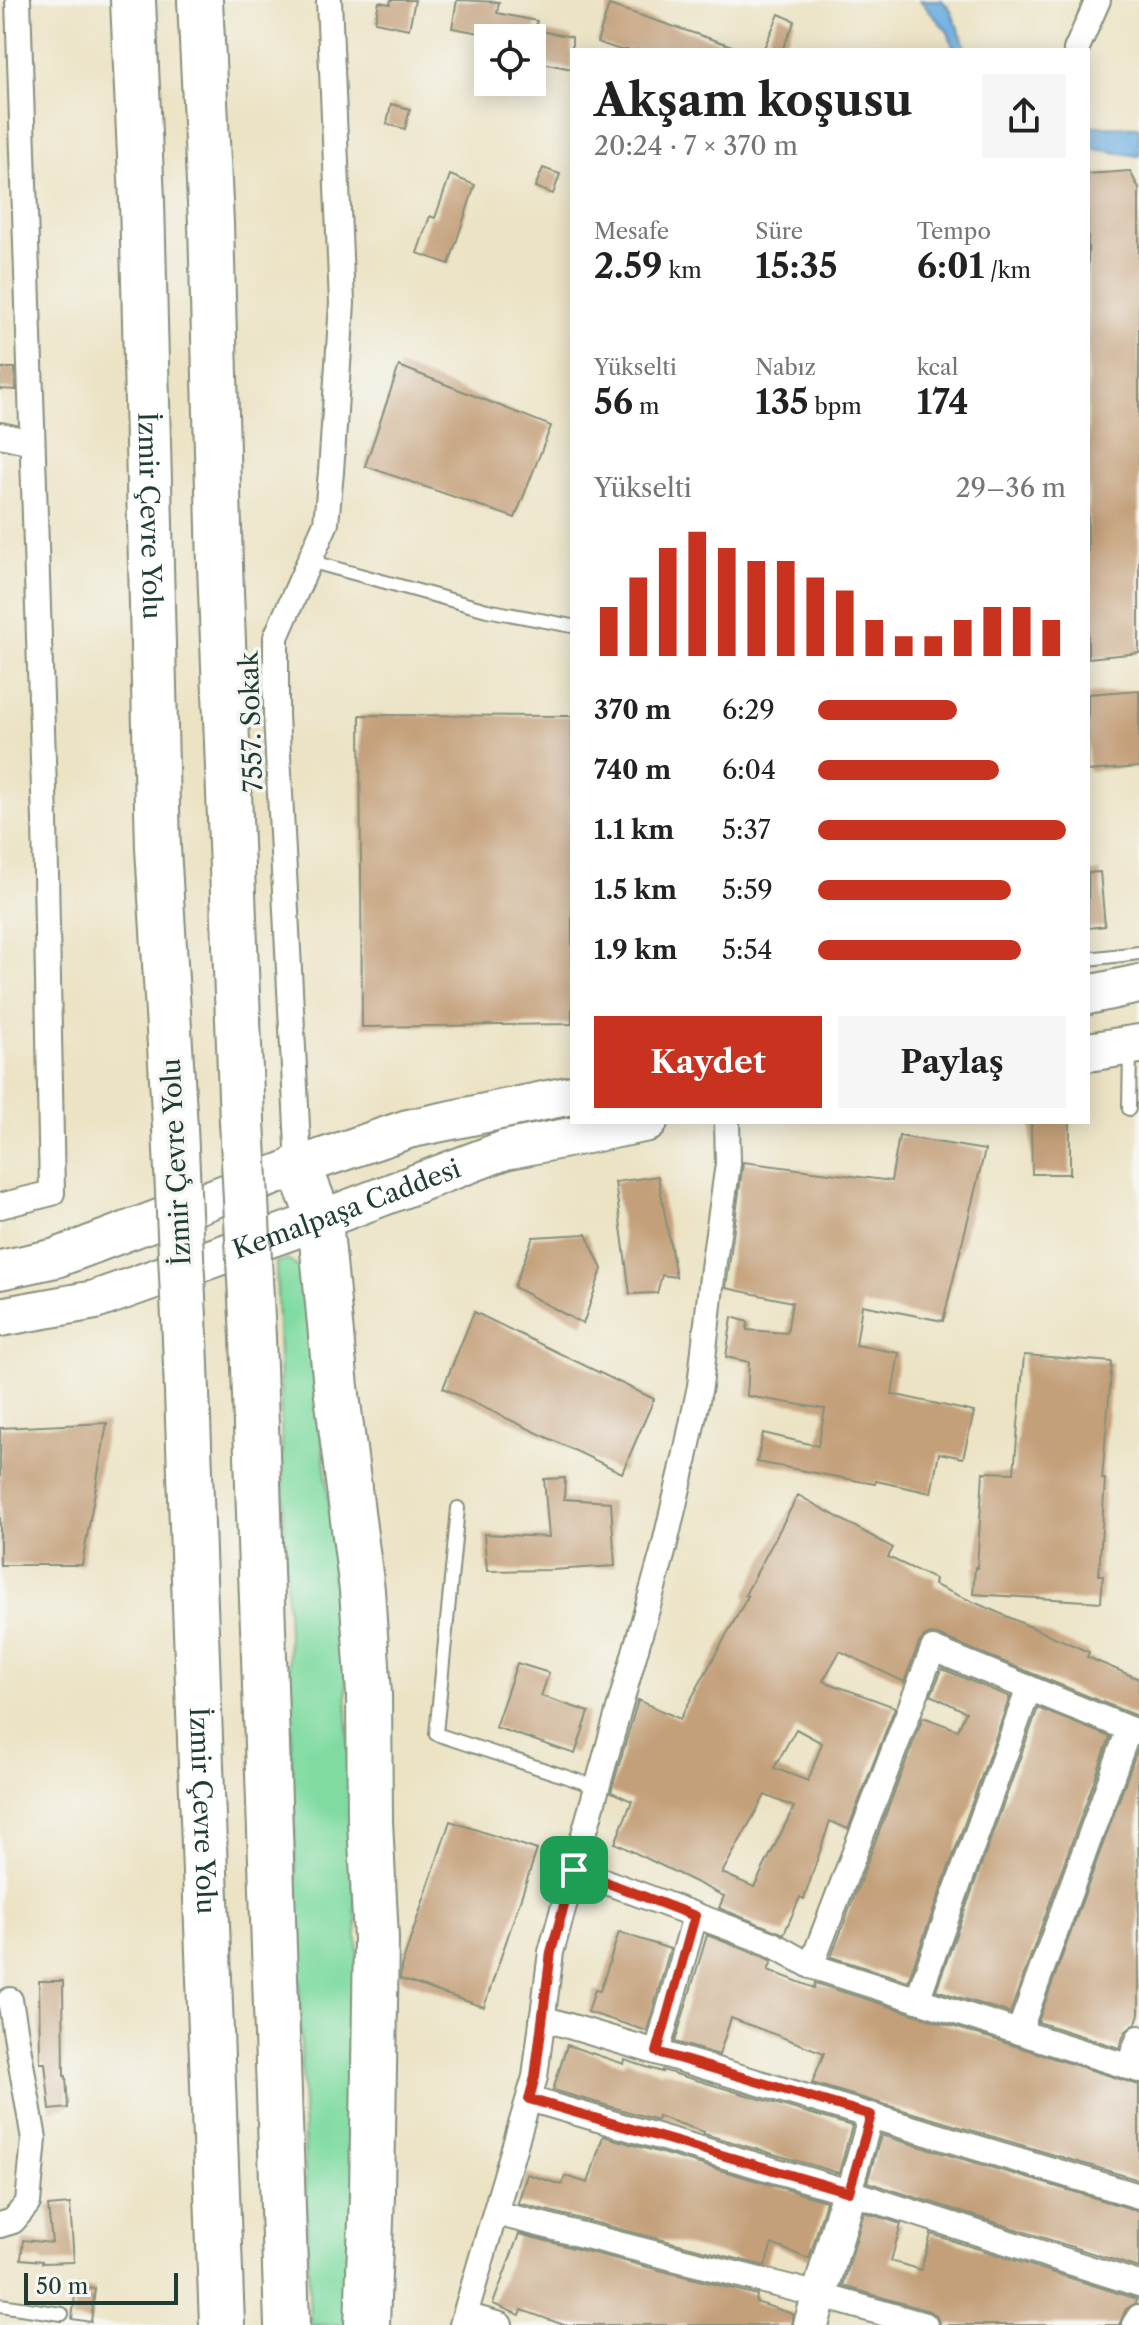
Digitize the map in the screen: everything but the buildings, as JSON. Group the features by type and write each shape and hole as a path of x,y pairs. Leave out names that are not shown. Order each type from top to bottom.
{"highway":[{"name":"İzmir Çevre Yolu","path":"133,0 142,200 158,848 185,1339 222,2325"},
{"path":"200,0 211,223 220,566 253,1338 287,2325"},
{"path":"299,1166 320,1220 336,1387 362,1590 369,1694 370,1821 376,1939 367,2325"}],"main road":[{"path":"1090,995 1139,984"},
{"path":"1090,1052 1134,1045"},
{"name":"Kemalpaşa Caddesi","path":"0,1270 56,1258 299,1166 408,1129 570,1095"},
{"name":"Kemalpaşa Caddesi","path":"0,1317 95,1300 505,1150 638,1124"}],"street":[{"path":"0,1206 52,1193 45,805 18,0"},
{"name":"7557. Sokak","path":"299,1166 276,715 276,637 326,523 342,303 329,0"},
{"path":"1077,48 1098,0"},
{"path":"0,435 32,442"},
{"path":"500,2325 464,2320 535,2077 551,1952 663,1552 700,1386 728,1164 727,1124"},
{"path":"811,1966 933,1649 1134,1731 1019,2032"},
{"path":"917,2000 1029,1688"},
{"path":"574,1870 770,1943 811,1966 1134,2068 1139,2038"},
{"path":"657,2052 695,1916"},
{"path":"0,2225 13,2221 28,2203 34,2139 10,2000"},
{"path":"542,2018 1139,2196"},
{"path":"529,2099 849,2192 1139,2284"},
{"path":"815,2310 871,2115"},
{"path":"496,2213 815,2310 925,2325"},
{"path":"1134,2325 1139,2317"}],"lane":[{"path":"309,561 487,610 570,626"},
{"path":"1090,959 1139,953"},
{"path":"1129,1109 1134,1045"},
{"path":"458,1508 436,1734 597,1787"},
{"path":"0,2305 62,2314"}],"green space":[{"path":"289,1260 303,1272 344,1636 361,2034 352,2325 310,2325 276,1262"}],"water":[{"path":"920,0 942,0 951,11 966,48 953,48 948,32"},
{"path":"1090,126 1139,127 1139,156 1090,148"}],"route":[{"path":"574,1870 695,1916 657,2052 871,2115 849,2192 529,2099 535,2077 551,1952 574,1870"}]}
